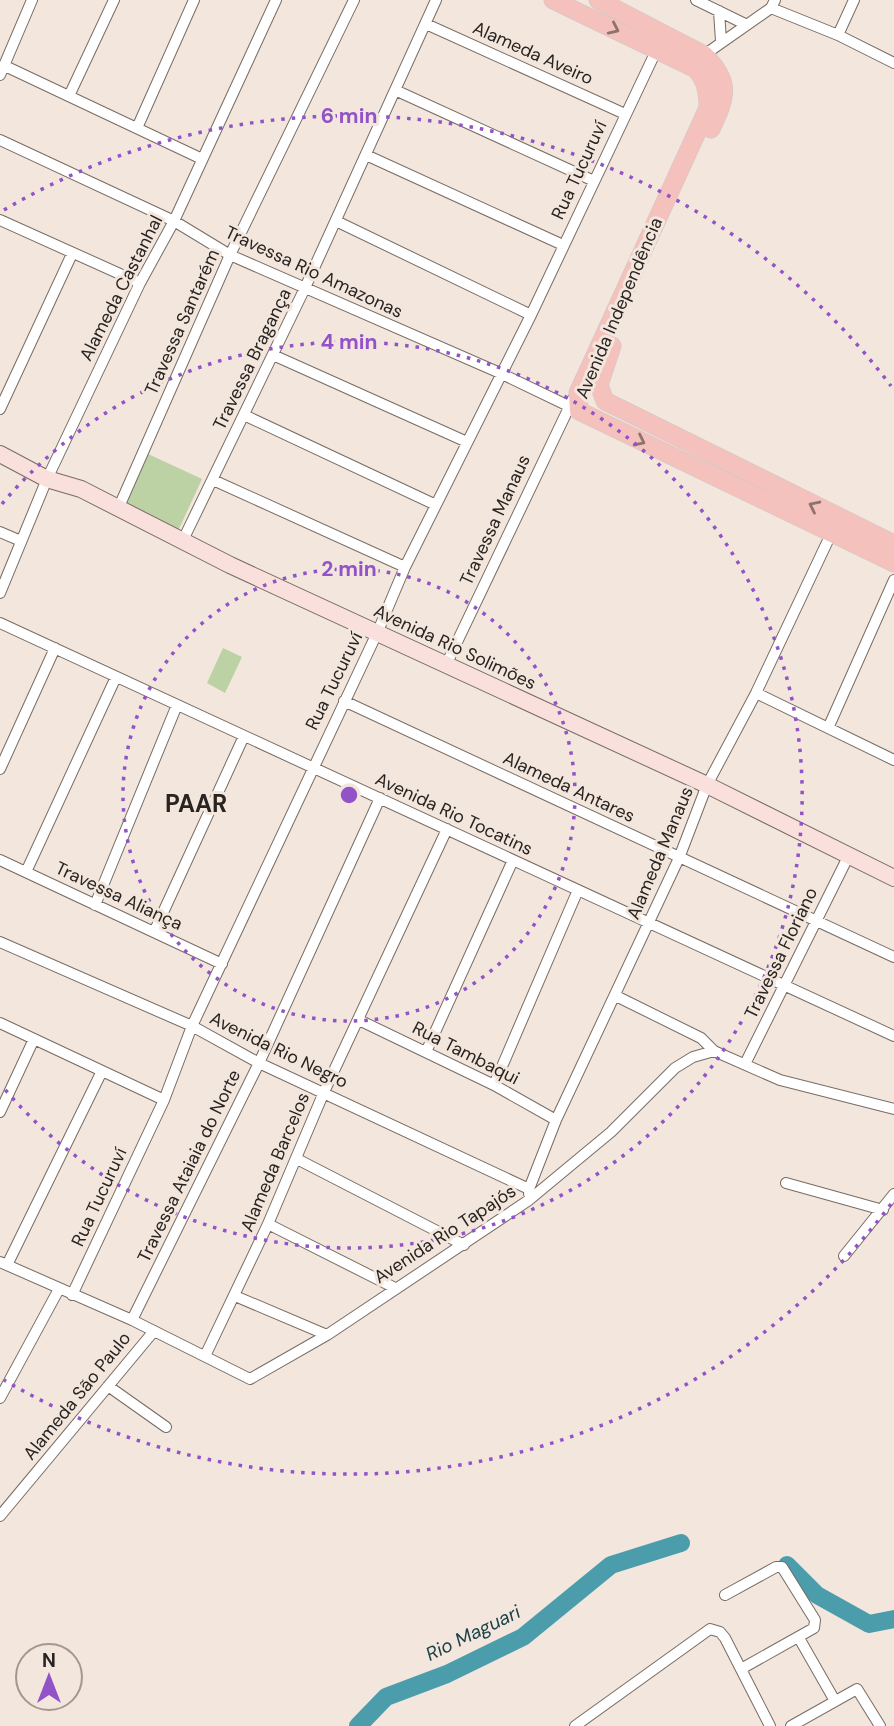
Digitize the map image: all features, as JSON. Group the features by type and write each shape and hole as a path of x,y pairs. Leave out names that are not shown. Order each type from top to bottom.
{"main road":[{"name":"Avenida Independência","path":"553,0 696,69 706,86 708,108 575,403 831,534 894,563"},
{"name":"Avenida Independência","path":"598,0 704,55 718,68 722,79 723,103 605,363 599,385 601,396 614,406 894,544"},
{"name":"Avenida Rio Solimões","path":"0,454 47,480 80,489 230,565 707,785 894,878"},
{"path":"831,534 844,531 875,536"}],"street":[{"path":"32,0 2,70 69,96 200,158"},
{"path":"69,96 114,0"},
{"path":"137,128 194,0"},
{"name":"Alameda Castanhal","path":"0,593 47,480 140,283 174,221 200,158 276,0"},
{"name":"Travessa Santarém","path":"118,509 230,256 354,0"},
{"name":"Travessa Bragança","path":"183,540 304,290 436,0"},
{"path":"696,0 745,24"},
{"path":"838,34 854,0"},
{"path":"704,55 773,4 894,63"},
{"path":"719,11 722,41"},
{"name":"Alameda Aveiro","path":"426,24 625,114"},
{"name":"Rua Tucuruví","path":"72,1295 164,1100 192,1026 378,631 405,567 531,315 657,49"},
{"path":"396,90 594,181"},
{"name":"Travessa Rio Amazonas","path":"0,140 174,221 230,256 304,290 575,403"},
{"path":"366,155 563,245"},
{"path":"336,220 531,315"},
{"path":"2,225 140,283"},
{"path":"0,409 72,254"},
{"path":"273,355 467,442"},
{"name":"Travessa Manaus","path":"446,665 575,403"},
{"path":"244,415 436,505"},
{"path":"213,480 405,567"},
{"path":"0,532 21,541"},
{"name":"Alameda Manaus","path":"529,1195 556,1120 679,858 707,785 756,693 831,534"},
{"path":"829,726 894,580"},
{"name":"Avenida Rio Tocatins","path":"0,623 578,890 648,925 894,1036"},
{"path":"0,769 55,648"},
{"path":"26,872 116,677"},
{"path":"756,693 894,758"},
{"name":"Alameda Antares","path":"344,701 894,957"},
{"path":"95,905 177,705"},
{"path":"155,930 244,736"},
{"name":"Travessa Ataiaia do Norte","path":"132,1320 259,1063 380,798"},
{"name":"Alameda Barcelos","path":"205,1356 268,1224 324,1092 447,829"},
{"name":"Travessa Floriano","path":"745,1064 848,857"},
{"name":"Travessa Aliança","path":"0,860 155,930 222,964"},
{"path":"426,1052 513,860"},
{"path":"494,1085 578,890"},
{"name":"Avenida Rio Negro","path":"0,942 192,1026 259,1063 324,1092 529,1195"},
{"path":"616,996 701,1038 714,1051 780,1080 894,1109"},
{"name":"Rua Tambaqui","path":"359,1020 494,1085 556,1120"},
{"path":"0,1023 164,1100"},
{"path":"0,1112 34,1039"},
{"name":"Avenida Rio Tapajós","path":"3,1264 132,1320 250,1379 327,1335 464,1244 611,1132 676,1068 693,1057 714,1051"},
{"path":"3,1264 102,1071"},
{"path":"297,1159 464,1244"},
{"path":"786,1183 883,1210"},
{"path":"844,1256 894,1194"},
{"path":"268,1224 396,1288"},
{"path":"0,1398 59,1289"},
{"path":"234,1296 327,1335"},
{"name":"Alameda São Paulo","path":"0,1516 154,1331"},
{"path":"108,1386 166,1427"},
{"path":"725,1595 776,1567 782,1567 815,1620 814,1628 799,1638 741,1669"},
{"path":"575,1726 710,1629 720,1632 771,1726"},
{"path":"799,1638 835,1701"},
{"path":"791,1726 854,1689 859,1690 880,1726"}],"green space":[{"path":"146,453 202,479 178,531 122,505"},
{"path":"223,648 242,657 225,693 207,683"}],"waterway":[{"name":"Rio Maguari","path":"358,1726 386,1697 447,1674 523,1637 611,1565 681,1543"},
{"name":"Rio Maguari","path":"787,1565 817,1595 869,1624 894,1619"}],"district":[{"name":"PAAR","path":"196,803"}]}
